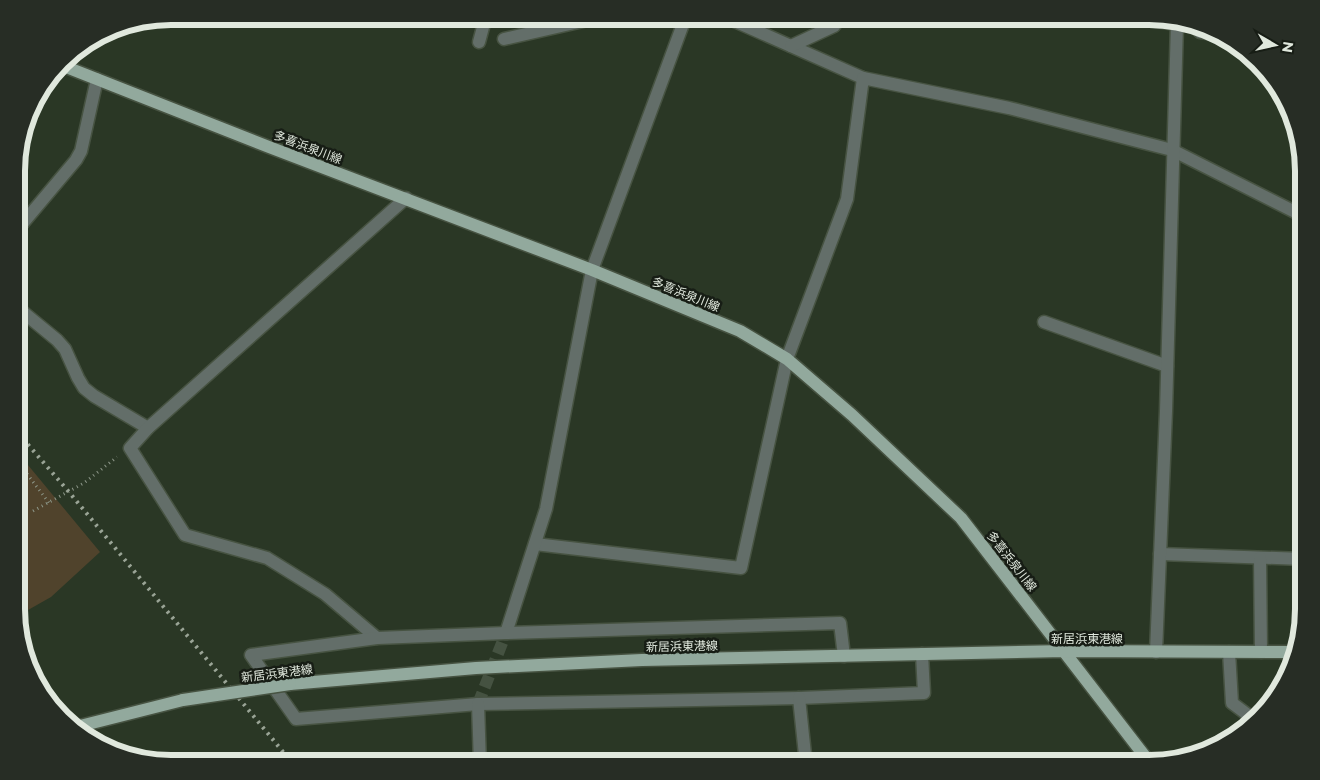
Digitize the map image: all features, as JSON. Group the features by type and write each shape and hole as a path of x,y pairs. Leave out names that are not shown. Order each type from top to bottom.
{"main road":[{"name":"多喜浜泉川線","path":"68,68 269,147 592,270 740,331 787,359 852,416 961,518 1143,755"},
{"name":"新居浜東港線","path":"83,725 182,700 290,684 476,668 642,660 1065,651 1288,652"}],"street":[{"path":"479,42 484,25"},
{"path":"504,39 565,25"},
{"path":"506,633 546,509 592,270 683,25"},
{"path":"743,25 863,78 1009,108 1172,150 1295,212"},
{"path":"791,46 835,25"},
{"path":"1156,652 1177,28"},
{"path":"535,544 741,568 787,359 847,198 863,78"},
{"path":"25,221 76,160 81,151 97,79"},
{"path":"377,638 325,594 268,558 185,535 130,448 148,428 406,198"},
{"path":"25,314 65,349 84,388 148,428"},
{"path":"1044,322 1167,366"},
{"path":"1160,554 1295,559"},
{"path":"1260,558 1261,652"},
{"path":"844,656 840,623 377,638 251,655 296,719 478,704 799,698 924,693 922,654"},
{"path":"1229,652 1232,703 1248,715"},
{"path":"799,698 805,755"},
{"path":"478,704 480,755"}],"path":[{"path":"33,511 84,483 130,448"},
{"path":"25,471 49,503"}],"shaded area":[{"path":"25,461 100,552 51,597 25,612"}],"tunnel":[{"path":"478,704 506,633"}],"railway":[{"path":"25,441 286,755"}]}
